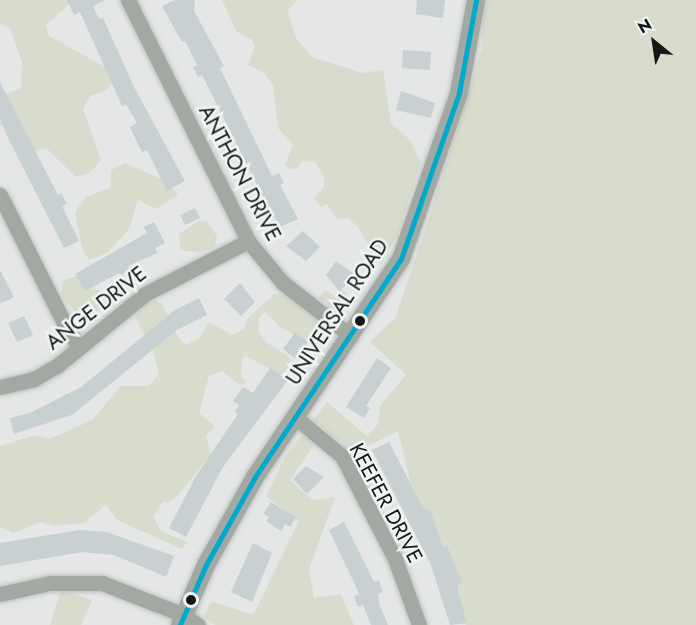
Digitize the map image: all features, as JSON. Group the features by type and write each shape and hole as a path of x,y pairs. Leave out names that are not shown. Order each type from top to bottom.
{"street":[{"name":"ANTHON DRIVE","path":"128,0 248,241 281,282 351,336"},
{"name":"UNIVERSAL ROAD","path":"187,622 229,522 295,417 401,259 429,185 459,93 476,0"},
{"path":"0,195 68,331 80,347"},
{"name":"ANGE DRIVE","path":"0,387 33,379 80,347 152,290 248,241"},
{"name":"KEEFER DRIVE","path":"295,417 342,456 395,559 419,625"},
{"path":"0,594 50,583 102,583 187,622"}],"green space":[{"path":"0,0 74,0 46,25 49,36 109,69 115,80 105,91 90,96 83,109 101,160 91,172 76,177 47,149 36,151 23,143 14,127 0,126 0,96 21,88 22,62 10,28 0,24"},
{"path":"222,0 298,0 287,11 296,38 312,57 362,73 383,70 391,123 410,140 421,162 399,231 381,265 357,226 348,218 337,219 327,204 321,207 314,198 324,187 324,176 315,162 302,161 298,168 291,169 285,165 293,144 278,128 273,85 264,73 248,65 255,46 252,40 236,31"},
{"path":"483,0 696,0 696,625 466,625 418,514 398,431 353,454 313,420 327,402 367,436 378,424 380,406 406,375 370,342 395,318 426,228 482,48"},
{"path":"125,163 170,183 178,195 156,209 138,200 129,229 107,253 89,260 83,251 75,212 86,197 110,188 111,170"},
{"path":"198,221 207,222 217,236 215,247 201,252 185,251 180,248 179,234"},
{"path":"81,274 90,288 101,291 101,308 93,317 84,318 75,312 62,296 62,281"},
{"path":"326,290 334,296 345,291 351,304 340,313 318,298"},
{"path":"274,294 287,294 330,334 328,342 320,346 308,342 280,327 265,312 259,318 258,331 266,342 289,357 291,367 281,375 246,356 242,359 241,377 247,382 240,385 222,371 209,376 199,413 215,426 206,436 211,454 181,492 169,503 163,502 153,517 162,532 187,542 182,549 117,520 106,505 84,523 53,526 40,522 13,533 0,527 0,446 35,435 50,439 92,420 121,386 149,386 159,374 153,351 135,318 140,309 156,300 163,305 177,335 186,345 199,338 209,322 232,335 245,328 247,319"},
{"path":"302,435 316,442 290,480 312,500 335,497 309,569 314,598 341,594 354,625 215,625 203,616 212,601 253,615 299,521 266,496 285,457"},
{"path":"61,590 92,600 81,625 50,625"}],"building":[{"path":"67,0 105,0 93,6 99,19 103,18 134,87 185,181 167,191 147,150 142,152 136,140 130,127 137,123 126,104 122,106 80,12 74,15"},
{"path":"175,0 195,0 194,11 224,66 220,68 272,176 279,173 284,183 280,185 298,219 280,227 265,201 202,75 198,77 193,67 197,65 185,41 182,42 162,6"},
{"path":"417,0 445,0 443,18 416,14"},
{"path":"403,50 431,52 430,70 402,68"},
{"path":"0,82 58,195 61,193 67,204 62,206 79,241 64,248 6,134 0,117"},
{"path":"401,91 435,103 431,118 396,110"},
{"path":"195,208 200,218 185,225 180,215"},
{"path":"154,222 165,243 155,248 157,253 128,266 130,269 121,275 119,273 85,291 75,274 147,233 144,227"},
{"path":"303,231 320,247 306,261 286,246"},
{"path":"336,261 354,274 340,292 326,275"},
{"path":"0,270 14,297 0,304"},
{"path":"240,283 255,302 241,316 224,299"},
{"path":"199,298 207,315 177,330 72,415 14,434 10,418 30,413 81,387 175,310"},
{"path":"24,316 33,335 17,342 8,323"},
{"path":"295,333 308,342 296,359 283,349"},
{"path":"377,358 391,368 366,406 370,408 364,418 346,407"},
{"path":"270,368 288,380 223,467 186,537 169,528 196,476 238,414 235,412 239,405 233,401 243,387 253,393"},
{"path":"389,442 421,504 426,510 430,509 443,548 447,546 462,582 458,584 458,591 467,623 450,625 431,565 372,450"},
{"path":"306,466 324,477 307,494 293,479"},
{"path":"271,502 296,517 290,527 285,524 281,531 266,521 269,517 263,514"},
{"path":"344,522 374,582 379,581 383,592 378,594 379,604 388,625 371,625 363,605 358,607 354,596 359,594 329,530"},
{"path":"79,530 107,532 174,556 166,577 114,555 82,552 0,566 0,543"},
{"path":"253,543 272,553 252,602 231,592"}],"transit line":[{"path":"180,625 206,565 255,477 401,259 459,93 476,0"}]}
